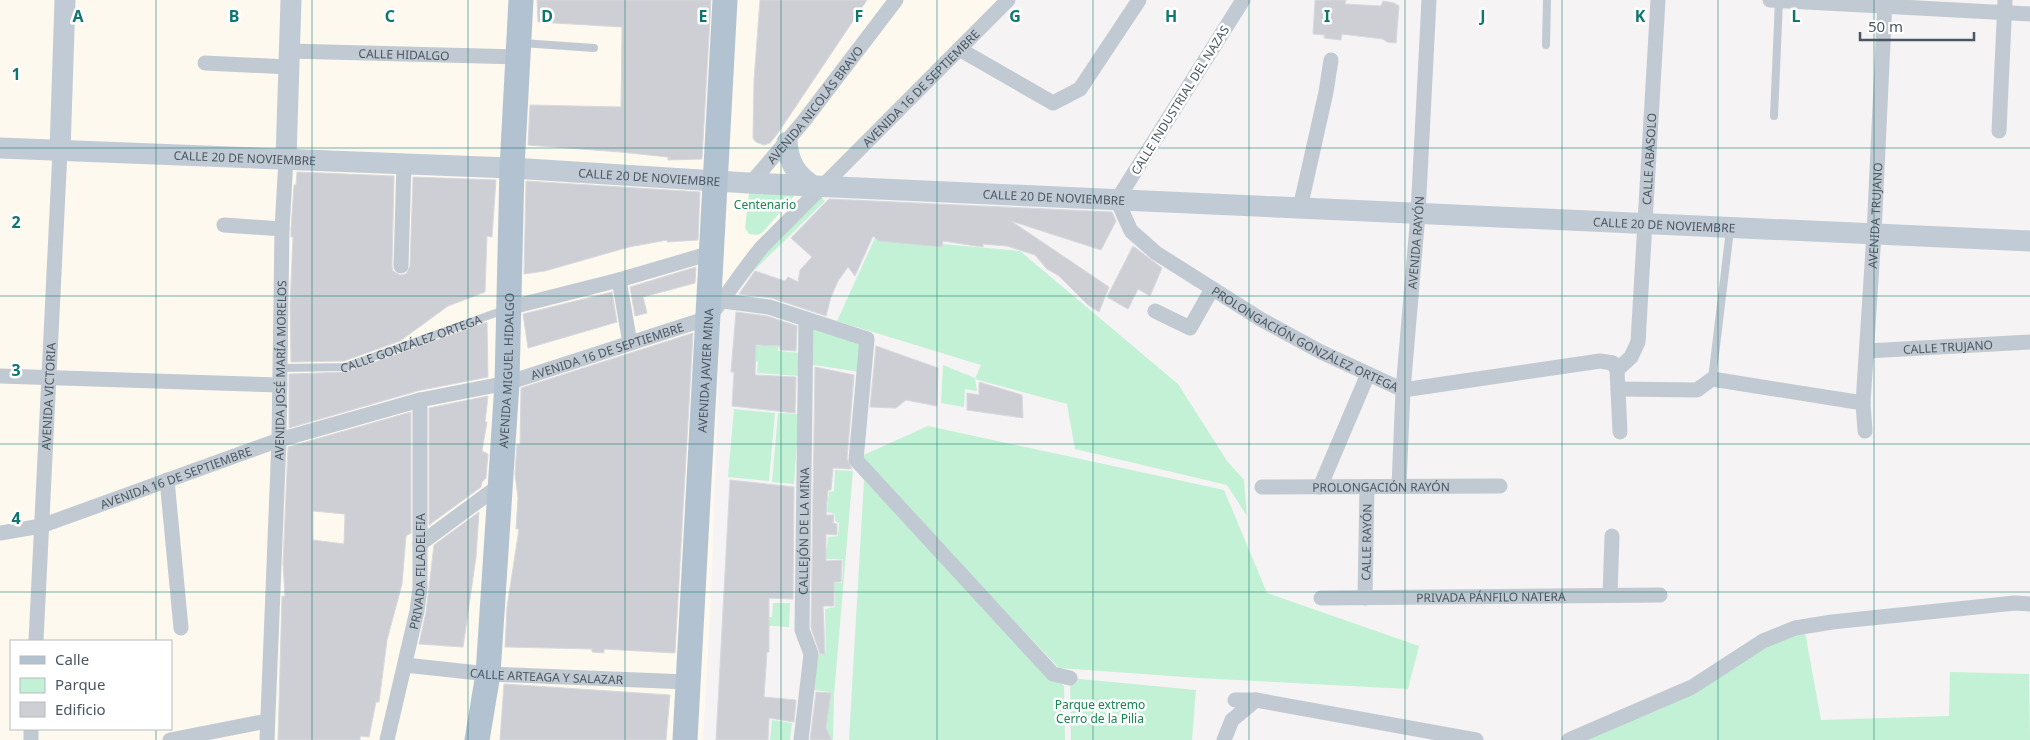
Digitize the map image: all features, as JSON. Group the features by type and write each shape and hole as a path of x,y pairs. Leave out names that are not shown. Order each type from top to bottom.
{"main road":[{"path":"60,151 65,0"},
{"name":"AVENIDA JOSÉ MARÍA MORELOS","path":"286,159 291,0"},
{"name":"AVENIDA MIGUEL HIDALGO","path":"477,740 488,674 507,383 512,168 520,0"},
{"name":"AVENIDA JAVIER MINA","path":"685,740 715,310 711,253 725,0"},
{"path":"787,142 788,157 793,168 818,186"},
{"name":"CALLE 20 DE NOVIEMBRE","path":"0,148 404,163 751,183 2030,241"}],"street":[{"name":"AVENIDA NICOLÁS BRAVO","path":"751,183 787,142 896,0"},
{"name":"AVENIDA 16 DE SEPTIEMBRE","path":"0,533 41,526 279,440 420,400 507,383 630,343 715,310 741,271 818,186 1008,0"},
{"path":"959,49 1053,103 1080,89 1139,0"},
{"name":"CALLE INDUSTRIAL DEL NAZAS","path":"1117,200 1243,0"},
{"name":"AVENIDA RAYÓN","path":"1399,486 1403,390 1418,214 1429,0"},
{"name":"CALLE ABASOLO","path":"1617,370 1631,357 1638,342 1658,0"},
{"path":"1770,0 2005,6 2030,14"},
{"name":"AVENIDA TRUJANO","path":"1865,431 1863,402 1874,234 1885,2"},
{"path":"1999,131 2005,6"},
{"name":"CALLE HIDALGO","path":"205,64 519,50"},
{"path":"1300,208 1326,92 1331,60"},
{"name":"AVENIDA VICTORIA","path":"36,640 60,151"},
{"name":"AVENIDA JOSÉ MARÍA MORELOS","path":"267,740 279,440 282,229 286,159"},
{"path":"401,266 404,163"},
{"name":"PROLONGACIÓN GONZÁLEZ ORTEGA","path":"1117,200 1132,231 1139,240 1212,289 1321,352 1403,390 1600,361 1613,363 1617,370"},
{"path":"224,225 282,229"},
{"name":"CALLE GONZÁLEZ ORTEGA","path":"508,308 619,280 711,253"},
{"path":"619,280 630,343"},
{"path":"1155,311 1190,328 1212,289"},
{"path":"715,310 769,307 867,339 856,460 1053,674 1070,678"},
{"name":"CALLEJÓN DE LA MINA","path":"801,740 811,654 802,630 806,319"},
{"name":"CALLE TRUJANO","path":"1866,351 2030,342"},
{"path":"1617,370 1620,432"},
{"path":"1320,487 1368,374"},
{"path":"0,376 280,385"},
{"path":"1618,389 1692,391 1697,390 1712,379 1863,402"},
{"name":"PRIVADA FILADELFIA","path":"387,740 417,611 421,564 420,400"},
{"path":"168,480 181,628"},
{"path":"420,544 500,485"},
{"name":"PROLONGACIÓN RAYÓN","path":"1262,487 1500,486"},
{"name":"CALLE RAYÓN","path":"1365,598 1367,487"},
{"path":"1610,595 1612,536"},
{"name":"PRIVADA PÁNFILO NATERA","path":"1321,598 1660,595"},
{"path":"1568,740 1692,687 1763,641 1795,628 1885,616 2014,603 2030,604"},
{"name":"CALLE ARTEAGA Y SALAZAR","path":"405,666 488,674 688,682"},
{"path":"1235,700 1256,700 1456,738 1476,740"},
{"path":"1224,740 1232,720 1256,700"},
{"path":"170,740 267,721"}],"lane":[{"path":"1546,45 1548,0"},
{"path":"1774,116 1779,0"},
{"path":"519,50 594,48"},
{"path":"1712,379 1730,228"},
{"name":"CALLE GONZÁLEZ ORTEGA","path":"281,368 345,367 508,308"}],"shaded area":[{"path":"0,0 1002,0 760,242 732,273 721,293 711,602 703,740 0,740"}],"green space":[{"path":"815,192 825,201 735,289"},
{"name":"Centenario","path":"749,193 795,195 763,232 758,235 749,234 745,228"},
{"path":"875,238 1020,251 1178,384 1227,461 1244,480 1247,516 1227,485 1075,449 1067,404 975,379 981,365 837,321"},
{"path":"809,323 864,341 860,372 808,364"},
{"path":"765,333 779,335 778,351 800,353 799,376 757,373 758,362 753,361 754,346 763,346"},
{"path":"943,365 975,378 977,391 965,389 964,407 941,403"},
{"path":"734,409 775,413 769,481 728,477"},
{"path":"778,413 799,414 794,484 772,482"},
{"path":"928,426 1224,490 1267,593 1419,646 1408,689 1199,678 1059,668 859,457"},
{"path":"835,470 853,471 834,695 833,740 826,730 829,692 806,689 809,655 826,654 825,609 835,607 835,592 816,593 815,583 842,583 843,559 822,559 822,549 827,548 828,537 838,536 839,523 835,521 835,514 827,512 829,492 834,491"},
{"path":"864,480 1064,686 1065,740 849,740"},
{"path":"773,603 790,603 789,627 762,625 762,617 772,617"},
{"path":"1805,632 1821,720 1949,716 1950,672 2029,674 2030,740 1577,740 1768,641"},
{"name":"Parque extremo Cerro de la Pilia","path":"1070,678 1196,690 1192,740 1071,740"},
{"path":"772,720 792,723 790,740 770,740"}],"building":[{"path":"537,0 711,0 702,159 668,160 668,157 528,145 530,105 621,107 622,27 538,22"},
{"path":"760,0 867,0 778,133 770,143 764,145 756,142 753,138 754,80"},
{"path":"1315,0 1346,0 1345,4 1381,6 1383,1 1394,3 1399,6 1396,43 1387,42 1383,39 1342,34 1341,40 1324,38 1325,35 1313,34"},
{"path":"297,172 394,176 392,266 393,271 400,275 406,274 410,266 413,177 496,180 492,237 487,236 485,292 448,306 400,341 344,361 291,362 290,305 293,237 291,237 291,229 294,185 296,185"},
{"path":"526,181 700,192 698,240 667,242 667,240 629,247 545,271 524,274"},
{"path":"829,199 1112,212 1116,221 1101,250 1011,221 1109,287 1099,312 1088,305 1059,276 1047,269 1035,255 1007,246 983,244 983,247 943,241 942,247 879,241 873,236 855,276 848,267 838,281 826,316 772,298 739,294 755,271 785,281 788,277 798,282 800,270 812,257 791,238"},
{"path":"1133,246 1162,268 1150,296 1138,289 1128,309 1107,297"},
{"path":"696,267 695,283 643,297 647,313 635,316 630,287"},
{"path":"612,292 617,322 528,348 523,314"},
{"path":"736,312 767,316 797,326 796,351 780,350 780,346 756,345 755,375 796,377 795,413 732,406 734,372 731,372"},
{"path":"487,322 488,377 417,391 289,428 289,374 347,372"},
{"path":"693,333 675,653 604,649 604,653 592,652 592,649 505,647 507,607 519,529 516,529 518,498 515,474 517,444 520,445 521,388"},
{"path":"876,346 938,368 937,406 906,400 896,408 870,407"},
{"path":"815,367 854,375 847,459 852,469 833,468 831,490 828,490 826,515 834,515 833,523 837,524 837,535 826,534 826,561 842,560 841,582 834,582 834,606 823,606 825,654 820,654 811,628"},
{"path":"979,382 1022,395 1023,418 967,410 967,393 979,395"},
{"path":"488,396 485,422 487,422 482,451 488,454 486,478 482,482 481,487 429,525 429,408"},
{"path":"411,412 411,533 406,536 402,584 387,640 379,702 376,702 369,737 360,736 360,740 278,740 282,596 285,597 283,563 288,447","holes":["313,511 345,514 344,544 313,540"]},
{"path":"730,480 794,487 793,599 769,598 769,652 767,652 764,697 796,700 794,722 769,718 768,740 716,740"},
{"path":"479,512 476,557 463,647 419,644 426,612 434,545"},
{"path":"504,684 670,695 666,740 500,740"},
{"path":"816,692 831,693 826,728 832,740 810,740"}]}
